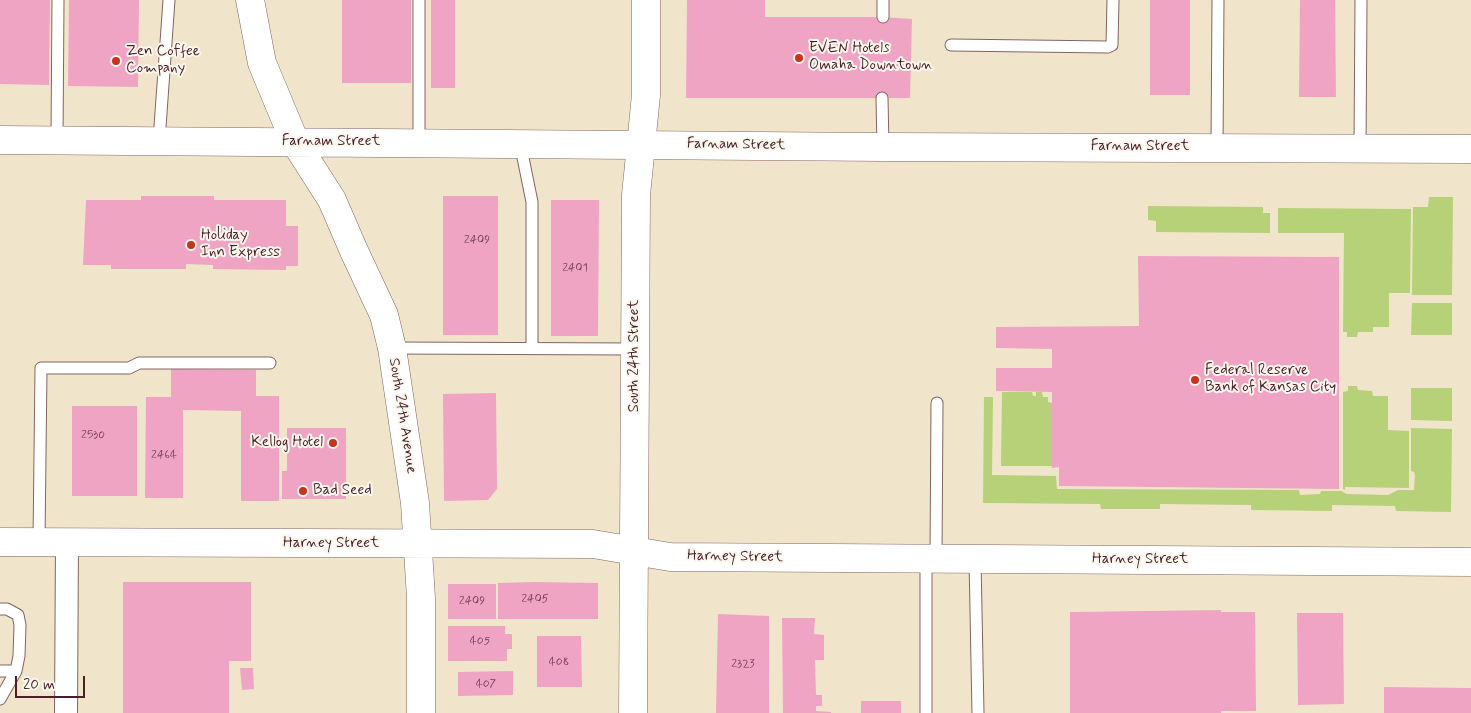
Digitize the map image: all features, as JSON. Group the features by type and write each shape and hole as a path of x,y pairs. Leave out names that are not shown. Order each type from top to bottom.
{"main road":[{"name":"South 24th Avenue","path":"250,0 262,63 295,142 332,200 384,315 392,348 412,478 421,598 421,713"},
{"name":"South 24th Street","path":"634,713 636,195 646,95 646,0"},
{"name":"Farnam Street","path":"0,140 1471,150"},
{"name":"Harney Street","path":"0,542 593,544 670,557 1471,562"}],"street":[{"path":"66,713 67,542"}],"lane":[{"path":"57,140 58,0"},
{"path":"159,141 170,0"},
{"path":"419,0 419,143"},
{"path":"883,0 883,17"},
{"path":"951,45 1108,47 1112,45 1114,0"},
{"path":"1217,148 1218,0"},
{"path":"1360,148 1361,0"},
{"path":"882,98 883,147"},
{"path":"520,144 532,202 532,348"},
{"path":"392,348 635,349"},
{"path":"39,542 41,368 129,368 139,364 270,363"},
{"path":"926,713 937,403"},
{"path":"975,559 978,713"},
{"path":"0,609 7,609 18,615 20,625 19,656 16,671 0,699"},
{"path":"0,670 16,671"}],"green space":[{"path":"1429,197 1453,197 1452,295 1412,295 1413,207 1428,207"},
{"path":"1148,206 1263,207 1263,213 1270,213 1270,233 1156,232 1156,221 1148,220"},
{"path":"1278,208 1411,209 1410,293 1389,293 1389,327 1373,327 1373,332 1358,332 1357,337 1347,337 1347,332 1343,332 1344,233 1278,233"},
{"path":"1412,303 1452,303 1452,335 1411,335"},
{"path":"1348,386 1357,386 1358,390 1372,391 1373,396 1388,396 1388,430 1409,431 1409,488 1345,487 1345,490 1343,489 1343,392 1348,391"},
{"path":"1411,388 1452,388 1452,421 1411,420"},
{"path":"1002,392 1032,392 1033,396 1036,396 1036,392 1042,392 1043,397 1048,397 1048,402 1052,403 1052,466 1001,466"},
{"path":"984,397 993,397 992,475 1056,476 1057,489 1299,490 1300,495 1320,494 1321,491 1341,491 1347,494 1388,495 1398,490 1414,490 1415,475 1411,471 1411,428 1452,429 1451,512 1396,511 1395,506 1332,505 1332,511 1251,510 1251,505 1160,504 1160,509 1101,509 1100,504 983,503"}],"building":[{"path":"0,0 50,0 49,85 0,84"},
{"path":"69,0 139,0 138,87 68,86"},
{"path":"342,0 411,0 411,83 342,83"},
{"path":"431,0 455,0 455,88 431,88"},
{"name":"EVEN Hotels Omaha Downtown","path":"687,0 765,0 765,17 883,17 912,19 910,98 686,98"},
{"path":"1150,0 1190,0 1190,95 1150,95"},
{"path":"1300,0 1335,0 1336,97 1299,97"},
{"name":"Holiday Inn Express","path":"141,196 214,196 214,200 286,200 286,226 298,226 298,266 286,266 286,270 213,269 213,265 186,264 186,269 111,269 111,265 83,265 86,200 141,200"},
{"path":"443,196 498,196 498,335 443,335"},
{"path":"551,200 599,200 598,336 551,336"},
{"name":"Federal Reserve Bank of Kansas City","path":"1138,256 1339,257 1339,489 1059,486 1059,467 1052,468 1052,392 996,391 996,368 1052,368 1052,349 996,348 996,327 1139,326"},
{"path":"171,369 256,370 256,396 279,396 279,501 241,501 241,411 183,410 183,498 145,498 146,397 171,397"},
{"path":"496,393 497,489 488,500 444,501 443,394"},
{"path":"72,406 137,406 137,496 72,496"},
{"path":"287,428 346,428 346,499 282,499 282,471 287,471"},
{"path":"123,582 251,582 251,661 229,661 229,713 123,713"},
{"path":"498,583 598,583 598,619 498,619"},
{"path":"448,584 496,584 496,619 448,619"},
{"path":"1221,610 1221,612 1255,612 1256,711 1221,711 1221,713 1070,713 1070,612"},
{"path":"1297,613 1343,613 1344,704 1298,705"},
{"path":"718,614 769,616 769,713 716,713"},
{"path":"782,618 815,618 814,634 824,635 824,660 815,660 816,695 822,695 822,706 816,706 816,711 831,713 783,713"},
{"path":"448,626 505,626 505,634 512,634 512,649 507,649 507,661 448,661"},
{"path":"537,636 581,636 582,687 537,687"},
{"path":"240,668 253,668 254,689 242,690"},
{"path":"513,671 513,695 458,696 458,672"},
{"path":"1384,687 1471,688 1471,713 1384,713"},
{"path":"861,701 901,701 901,713 861,713"}],"place":[{"name":"EVEN Hotels Omaha Downtown","path":"799,58"},
{"name":"Zen Coffee Company","path":"116,61"},
{"name":"Holiday Inn Express","path":"191,245"},
{"name":"Federal Reserve Bank of Kansas City","path":"1195,380"},
{"name":"Kellog Hotel","path":"333,443"},
{"name":"Bad Seed","path":"303,491"}]}
